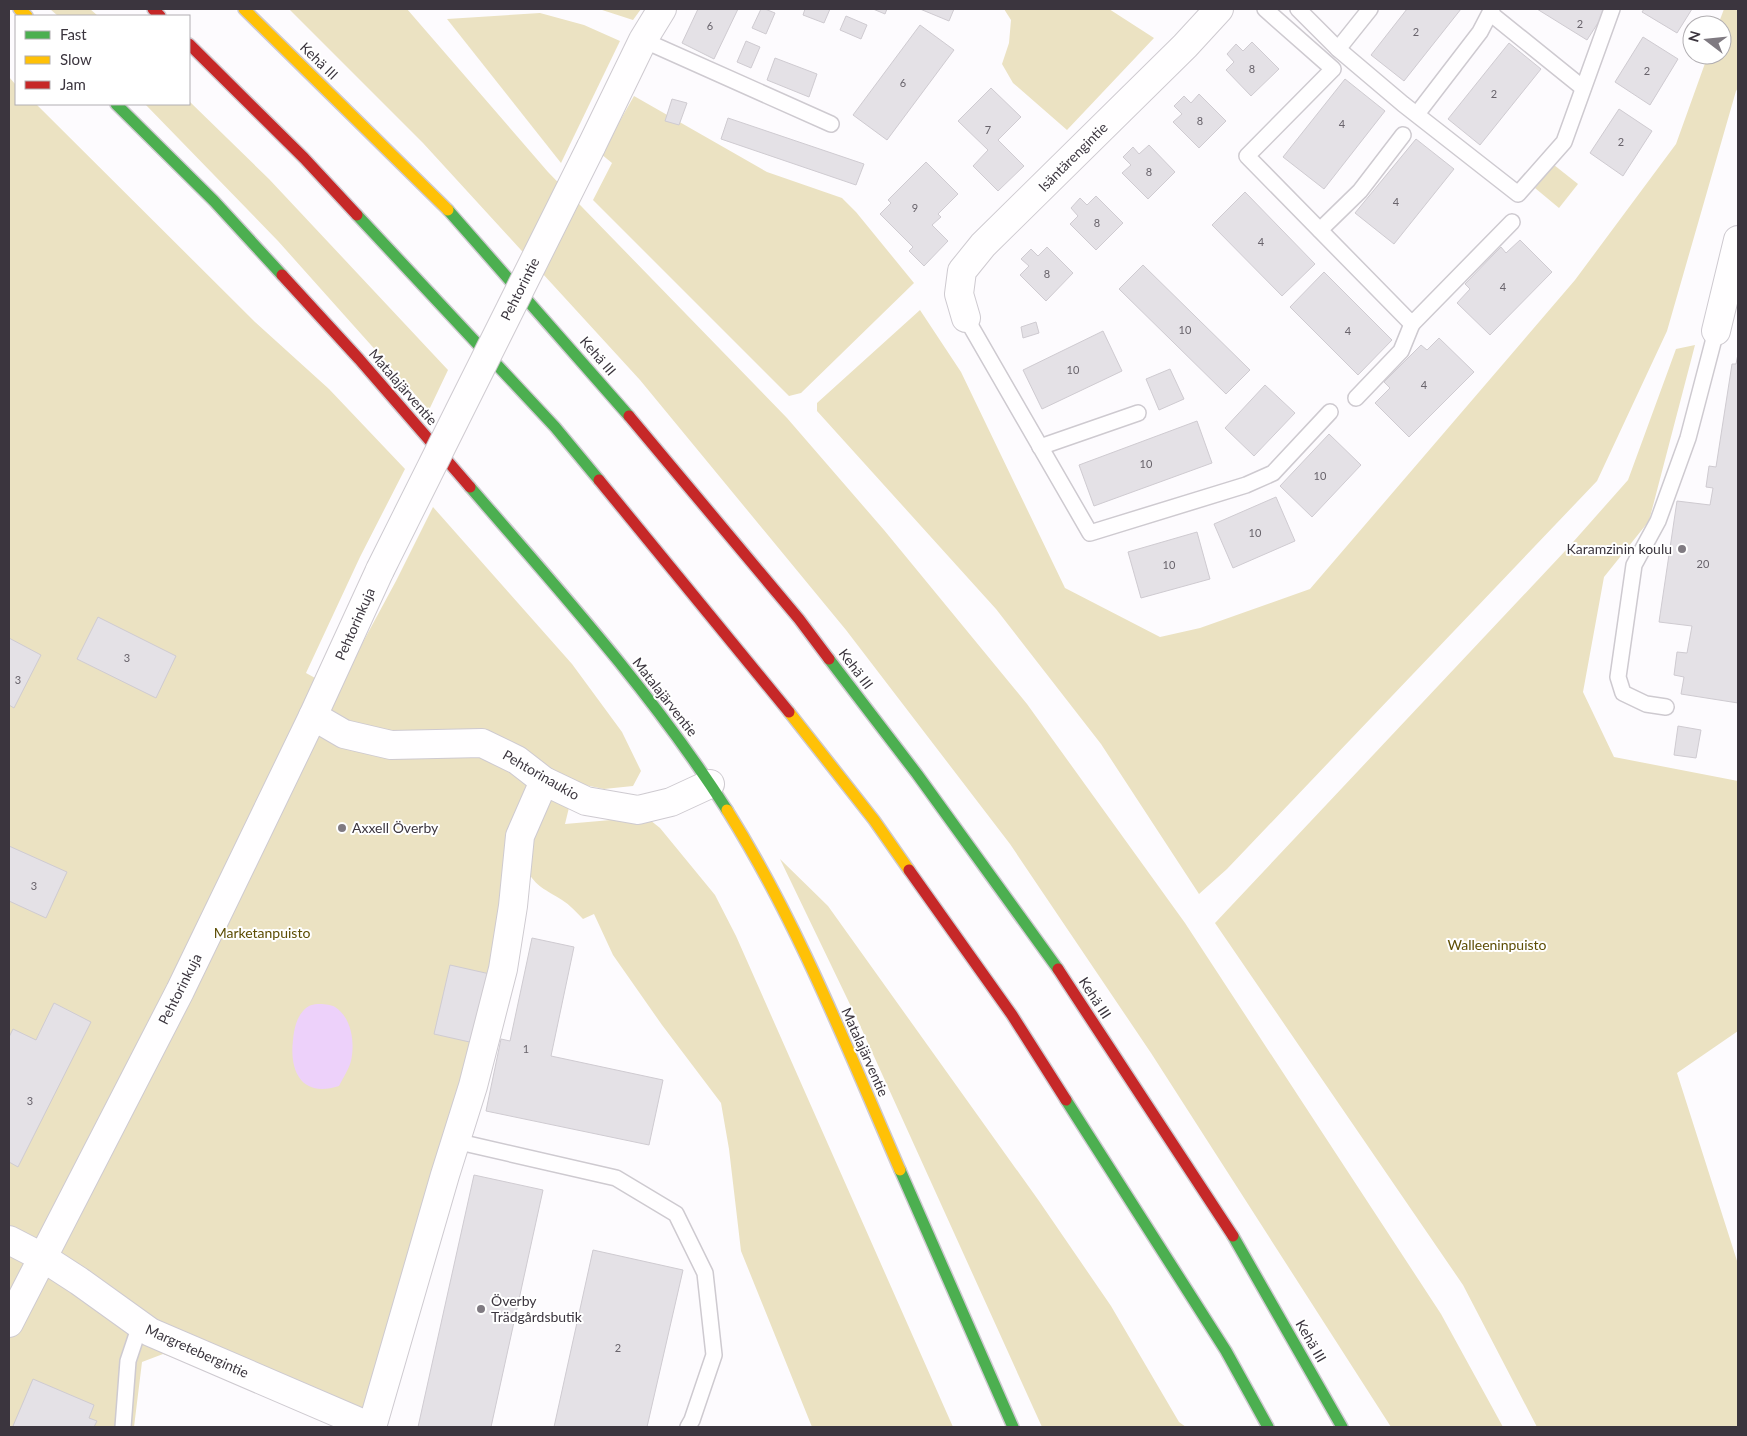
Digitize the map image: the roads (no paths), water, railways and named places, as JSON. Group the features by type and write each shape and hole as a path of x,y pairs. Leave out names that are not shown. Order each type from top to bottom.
{"main road":[{"name":"Kehä III","path":"244,9 440,200 597,378 805,627 917,774 1066,980 1238,1244 1342,1427"},
{"path":"190,45 304,158 555,427 771,689 874,820 1012,1015 1226,1351 1268,1427"},
{"name":"Matalajärventie","path":"117,105 214,201 359,359 552,580 673,730 710,784 743,836 823,993 1013,1427"}],"street":[{"name":"Pehtorintie","path":"380,570 592,147 643,40 662,9"},
{"name":"Isäntärengintie","path":"966,318 959,294 962,271 983,245 1185,46 1219,9"},
{"path":"1716,331 1738,240"},
{"name":"Pehtorinkuja","path":"9,1323 180,991 313,716 380,570"},
{"name":"Pehtorinaukio","path":"313,716 344,734 391,745 482,743 517,760 544,781 586,801 638,810 671,802 710,784"},
{"path":"371,1427 473,1086 503,969 513,906 520,836 544,781"},
{"name":"Margretebergintie","path":"9,1240 42,1257 79,1281 150,1332 371,1427"}],"lane":[{"path":"1266,9 1333,69 1247,156 1412,324"},
{"path":"1298,9 1338,49 1403,104 1518,194 1564,142 1612,9"},
{"path":"1338,49 1370,9"},
{"path":"1417,114 1480,32 1491,11 1583,88"},
{"path":"643,40 832,124"},
{"path":"1320,230 1360,191 1403,135"},
{"path":"1356,398 1401,351 1412,324 1512,222"},
{"path":"966,318 1090,533 1246,485 1272,473 1330,412"},
{"path":"1666,706 1646,704 1623,693 1618,677 1634,565 1658,521 1688,438 1716,331"},
{"path":"1040,447 1138,413"},
{"path":"455,1141 616,1178 676,1214 705,1273 714,1355 688,1427"},
{"path":"123,1427 128,1361 140,1325"}],"place":[{"name":"Karamzinin koulu","path":"1682,549"},
{"name":"Axxell Överby","path":"342,828"},
{"name":"Överby Trädgårdsbutik","path":"481,1309"}],"park label":[{"name":"Marketanpuisto","path":"262,933"},
{"name":"Walleeninpuisto","path":"1497,945"}]}
